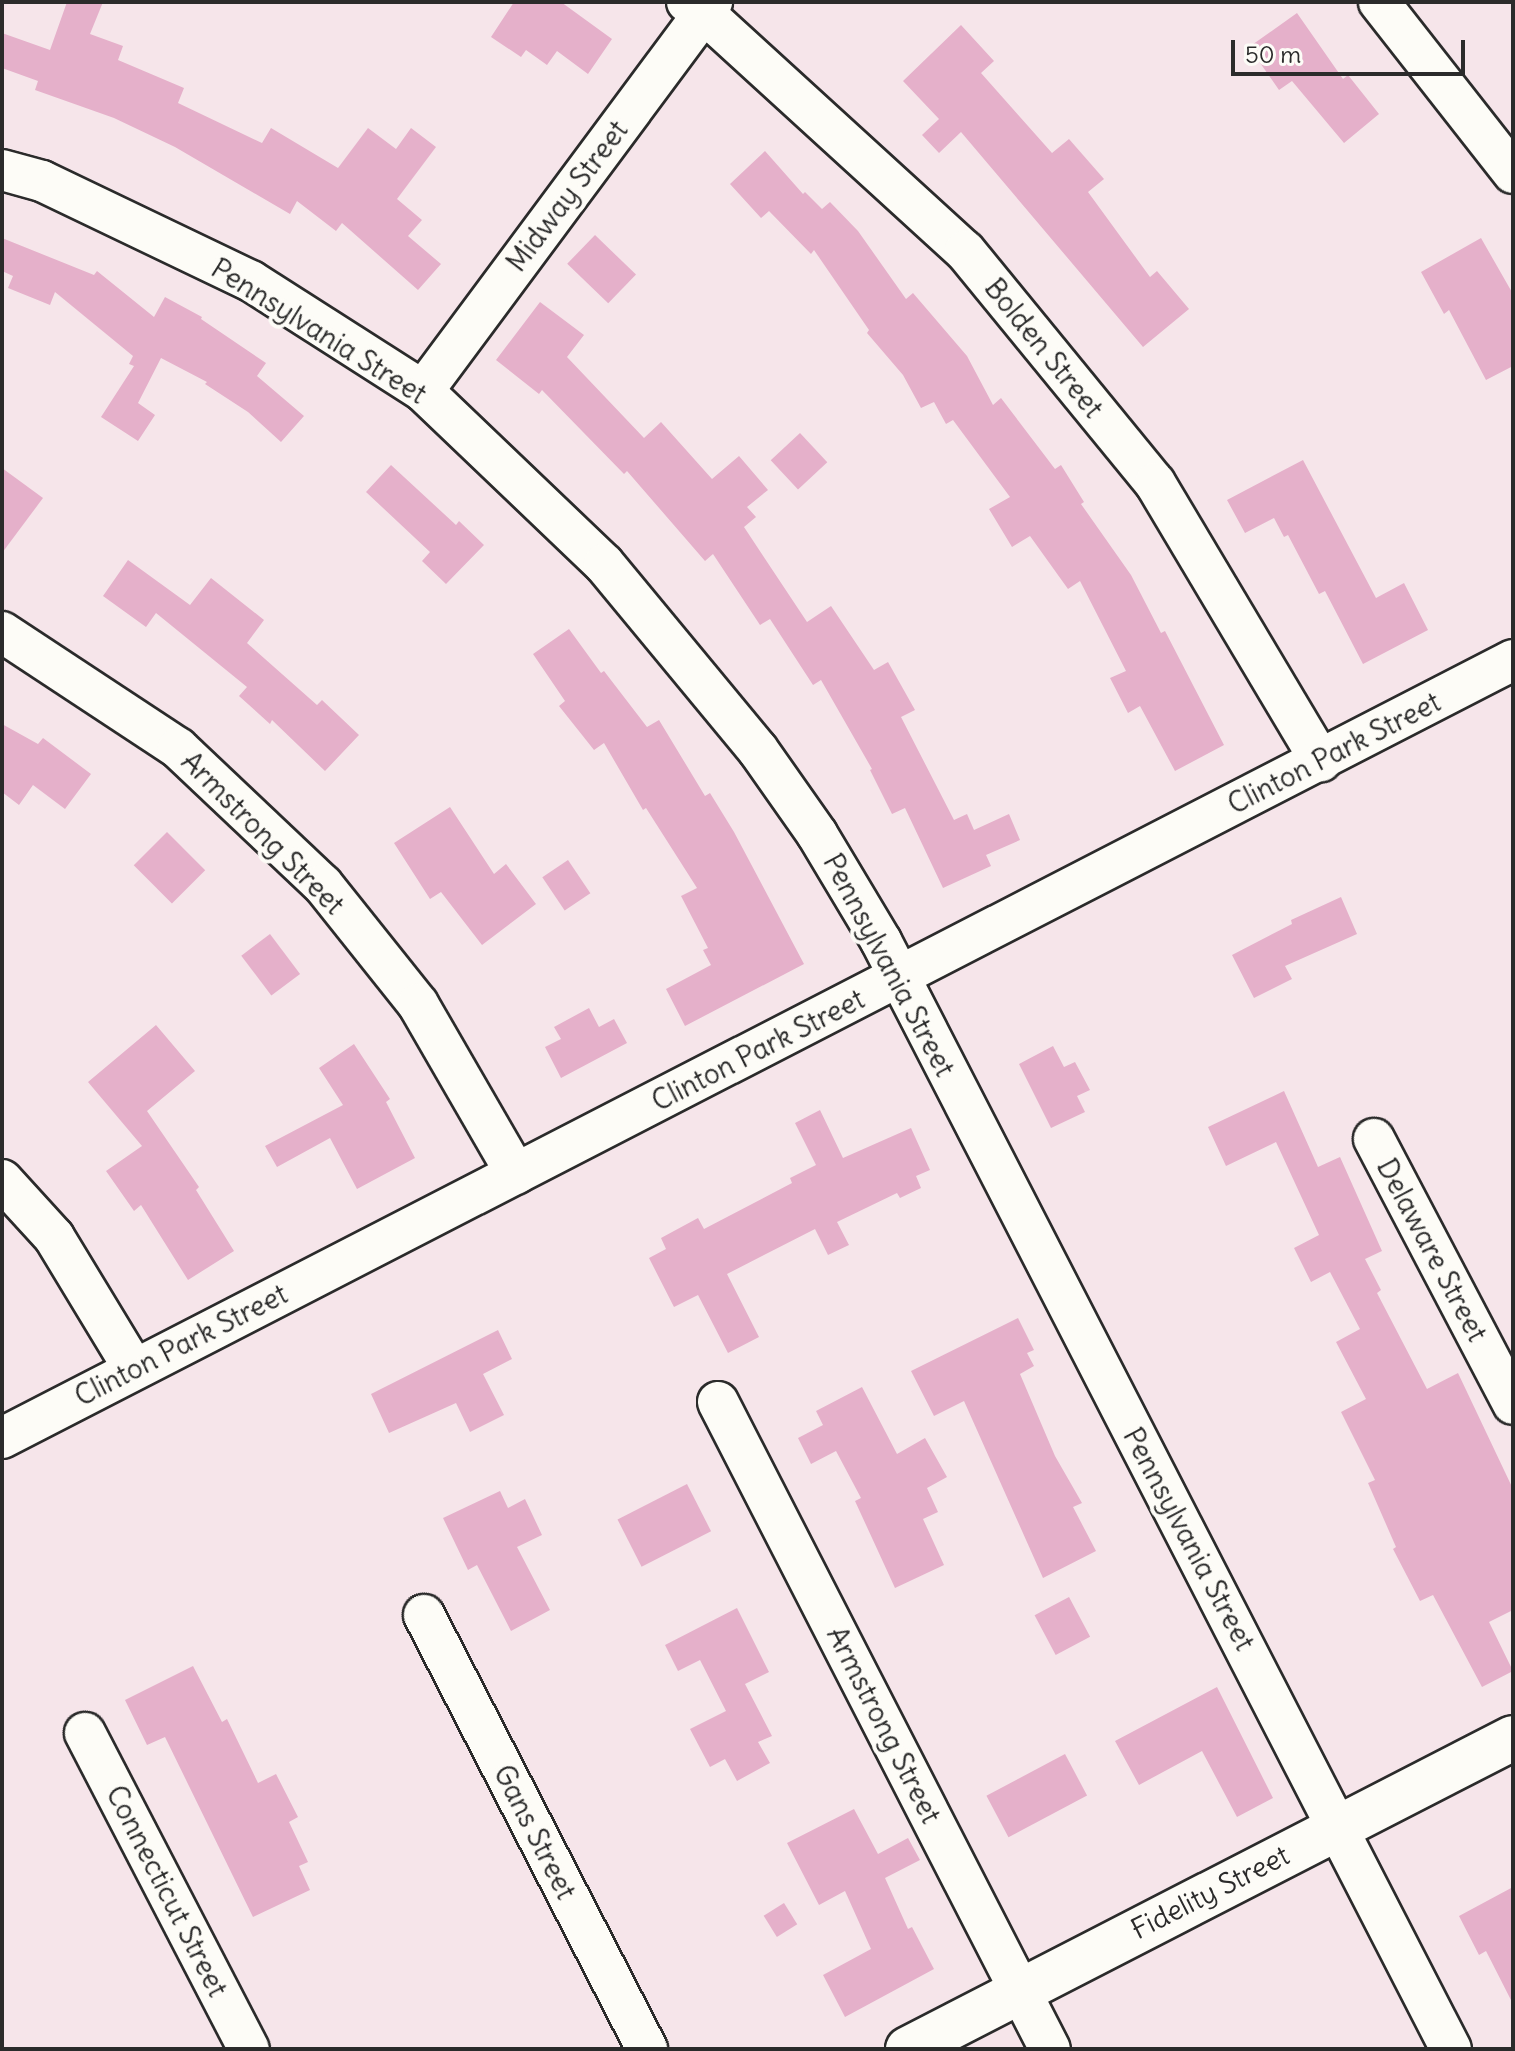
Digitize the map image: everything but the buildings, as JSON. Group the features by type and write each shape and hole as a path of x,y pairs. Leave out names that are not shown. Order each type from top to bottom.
{"main road":[{"name":"Fidelity Street","path":"908,2049 1513,1738"}],"street":[{"path":"1379,2 1513,173"},
{"name":"Midway Street","path":"423,391 701,6"},
{"name":"Bolden Street","path":"701,6 965,251 1155,483 1321,761"},
{"name":"Pennsylvania Street","path":"2,170 42,181 251,281 423,391 604,564 758,750 817,834 900,978 1451,2049"},
{"name":"Armstrong Street","path":"2,632 178,748 323,885 418,1004 516,1174"},
{"name":"Clinton Park Street","path":"2,1438 1513,660"},
{"name":"Delaware Street","path":"1374,1139 1513,1404"},
{"path":"2,1180 54,1237 134,1369"},
{"name":"Armstrong Street","path":"718,1402 1050,2049"},
{"name":"Gans Street","path":"424,1615 647,2049"},
{"name":"Connecticut Street","path":"85,1733 249,2049"}]}
